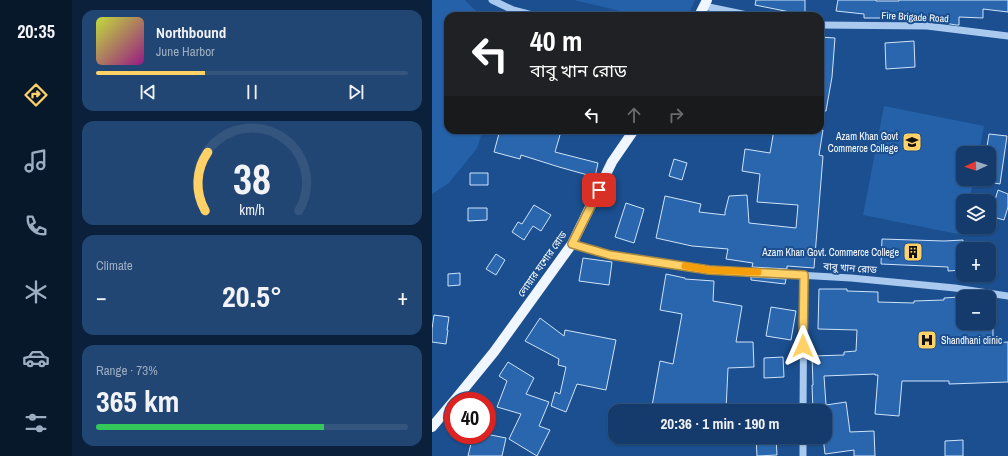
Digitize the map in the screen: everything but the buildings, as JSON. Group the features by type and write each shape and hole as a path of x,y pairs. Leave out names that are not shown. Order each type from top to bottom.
{"main road":[{"path":"701,12 706,3"},
{"name":"লোয়ার যশোর রোড","path":"461,392 494,352 572,244 612,162 631,134"},
{"name":"লোয়ার যশোর রোড","path":"432,428 444,413"}],"street":[{"path":"492,0 521,12"},
{"path":"706,3 738,12"},
{"name":"Fire Brigade Road","path":"824,24 927,26 1008,36"},
{"name":"বাবু খান রোড","path":"572,244 610,255 709,270 851,278 955,288 1008,296"},
{"path":"803,404 804,275"},
{"path":"803,444 803,456"}],"shaded area":[{"path":"432,0 465,0 477,12 444,12 444,134 482,134 477,148 449,183 432,194"},
{"path":"574,0 695,0 690,12 624,12"},
{"name":"Azam Khan Govt Commerce College","path":"884,106 984,126 980,146 956,146 956,186 972,186 971,194 956,194 956,234 863,215"}],"slow traffic":[{"path":"685,266 709,270 758,272"}],"place":[{"name":"Azam Khan Govt Commerce College","path":"912,142"},
{"name":"Azam Khan Govt. Commerce College","path":"913,252"},
{"name":"Shandhani clinic","path":"927,340"}],"route":[{"path":"599,190 572,244 610,255 709,270 804,275 803,346"}]}
